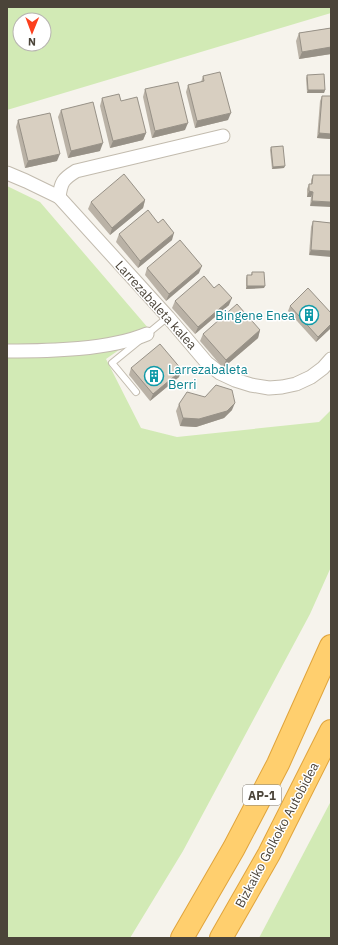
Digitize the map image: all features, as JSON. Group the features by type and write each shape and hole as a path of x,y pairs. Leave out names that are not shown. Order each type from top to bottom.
{"highway":[{"name":"AP-1","path":"182,938 234,848 278,764 331,646"},
{"name":"Bizkaiko Golkoko Autobidea","path":"221,938 270,854 331,731"}],"street":[{"path":"59,198 60,186 66,178 76,171 223,136"},
{"name":"Larrezabaleta kalea","path":"7,173 26,180 59,198 168,317 207,363 220,373 251,385 269,388 282,387 296,384 311,377 331,359"},
{"path":"7,351 42,351 105,344 135,339 147,334"}],"lane":[{"path":"136,392 112,363 168,317"}],"green space":[{"path":"7,7 331,7 331,13 7,110"},
{"path":"7,186 40,202 149,329 106,359 141,428 177,437 319,422 331,410 331,567 310,614 183,851 130,938 7,938"},
{"path":"331,801 331,938 259,938"}],"building":[{"path":"331,28 331,47 302,52 299,33"},
{"path":"220,72 231,113 197,121 188,85 204,81 203,76"},
{"path":"324,74 325,90 308,90 307,75"},
{"path":"178,82 188,123 155,131 145,89"},
{"path":"119,94 121,101 137,97 146,133 113,141 102,98"},
{"path":"322,96 331,96 331,134 319,133"},
{"path":"93,102 103,143 71,151 61,110"},
{"path":"50,113 60,154 28,161 18,120"},
{"path":"283,146 285,166 273,167 271,147"},
{"path":"124,174 145,200 112,228 91,202"},
{"path":"313,175 331,175 331,202 312,201 313,192 309,191 309,184 312,184"},
{"path":"148,210 158,223 163,219 174,233 140,261 119,234"},
{"path":"313,221 331,223 331,251 311,250"},
{"path":"180,240 202,266 169,294 147,268"},
{"path":"252,272 264,272 265,286 247,286 247,275 252,275"},
{"path":"204,276 214,288 219,284 232,298 198,327 175,301"},
{"name":"Bingene Enea","path":"308,288 331,313 331,324 318,337 290,306"},
{"path":"237,304 260,330 226,360 203,334"},
{"name":"Larrezabaleta Berri","path":"160,344 182,370 153,394 131,368"},
{"path":"216,385 232,390 235,403 227,411 199,419 183,418 179,404 187,392 205,397"}],"place":[{"name":"Bingene Enea","path":"309,315"},
{"name":"Larrezabaleta Berri","path":"154,376"}]}
